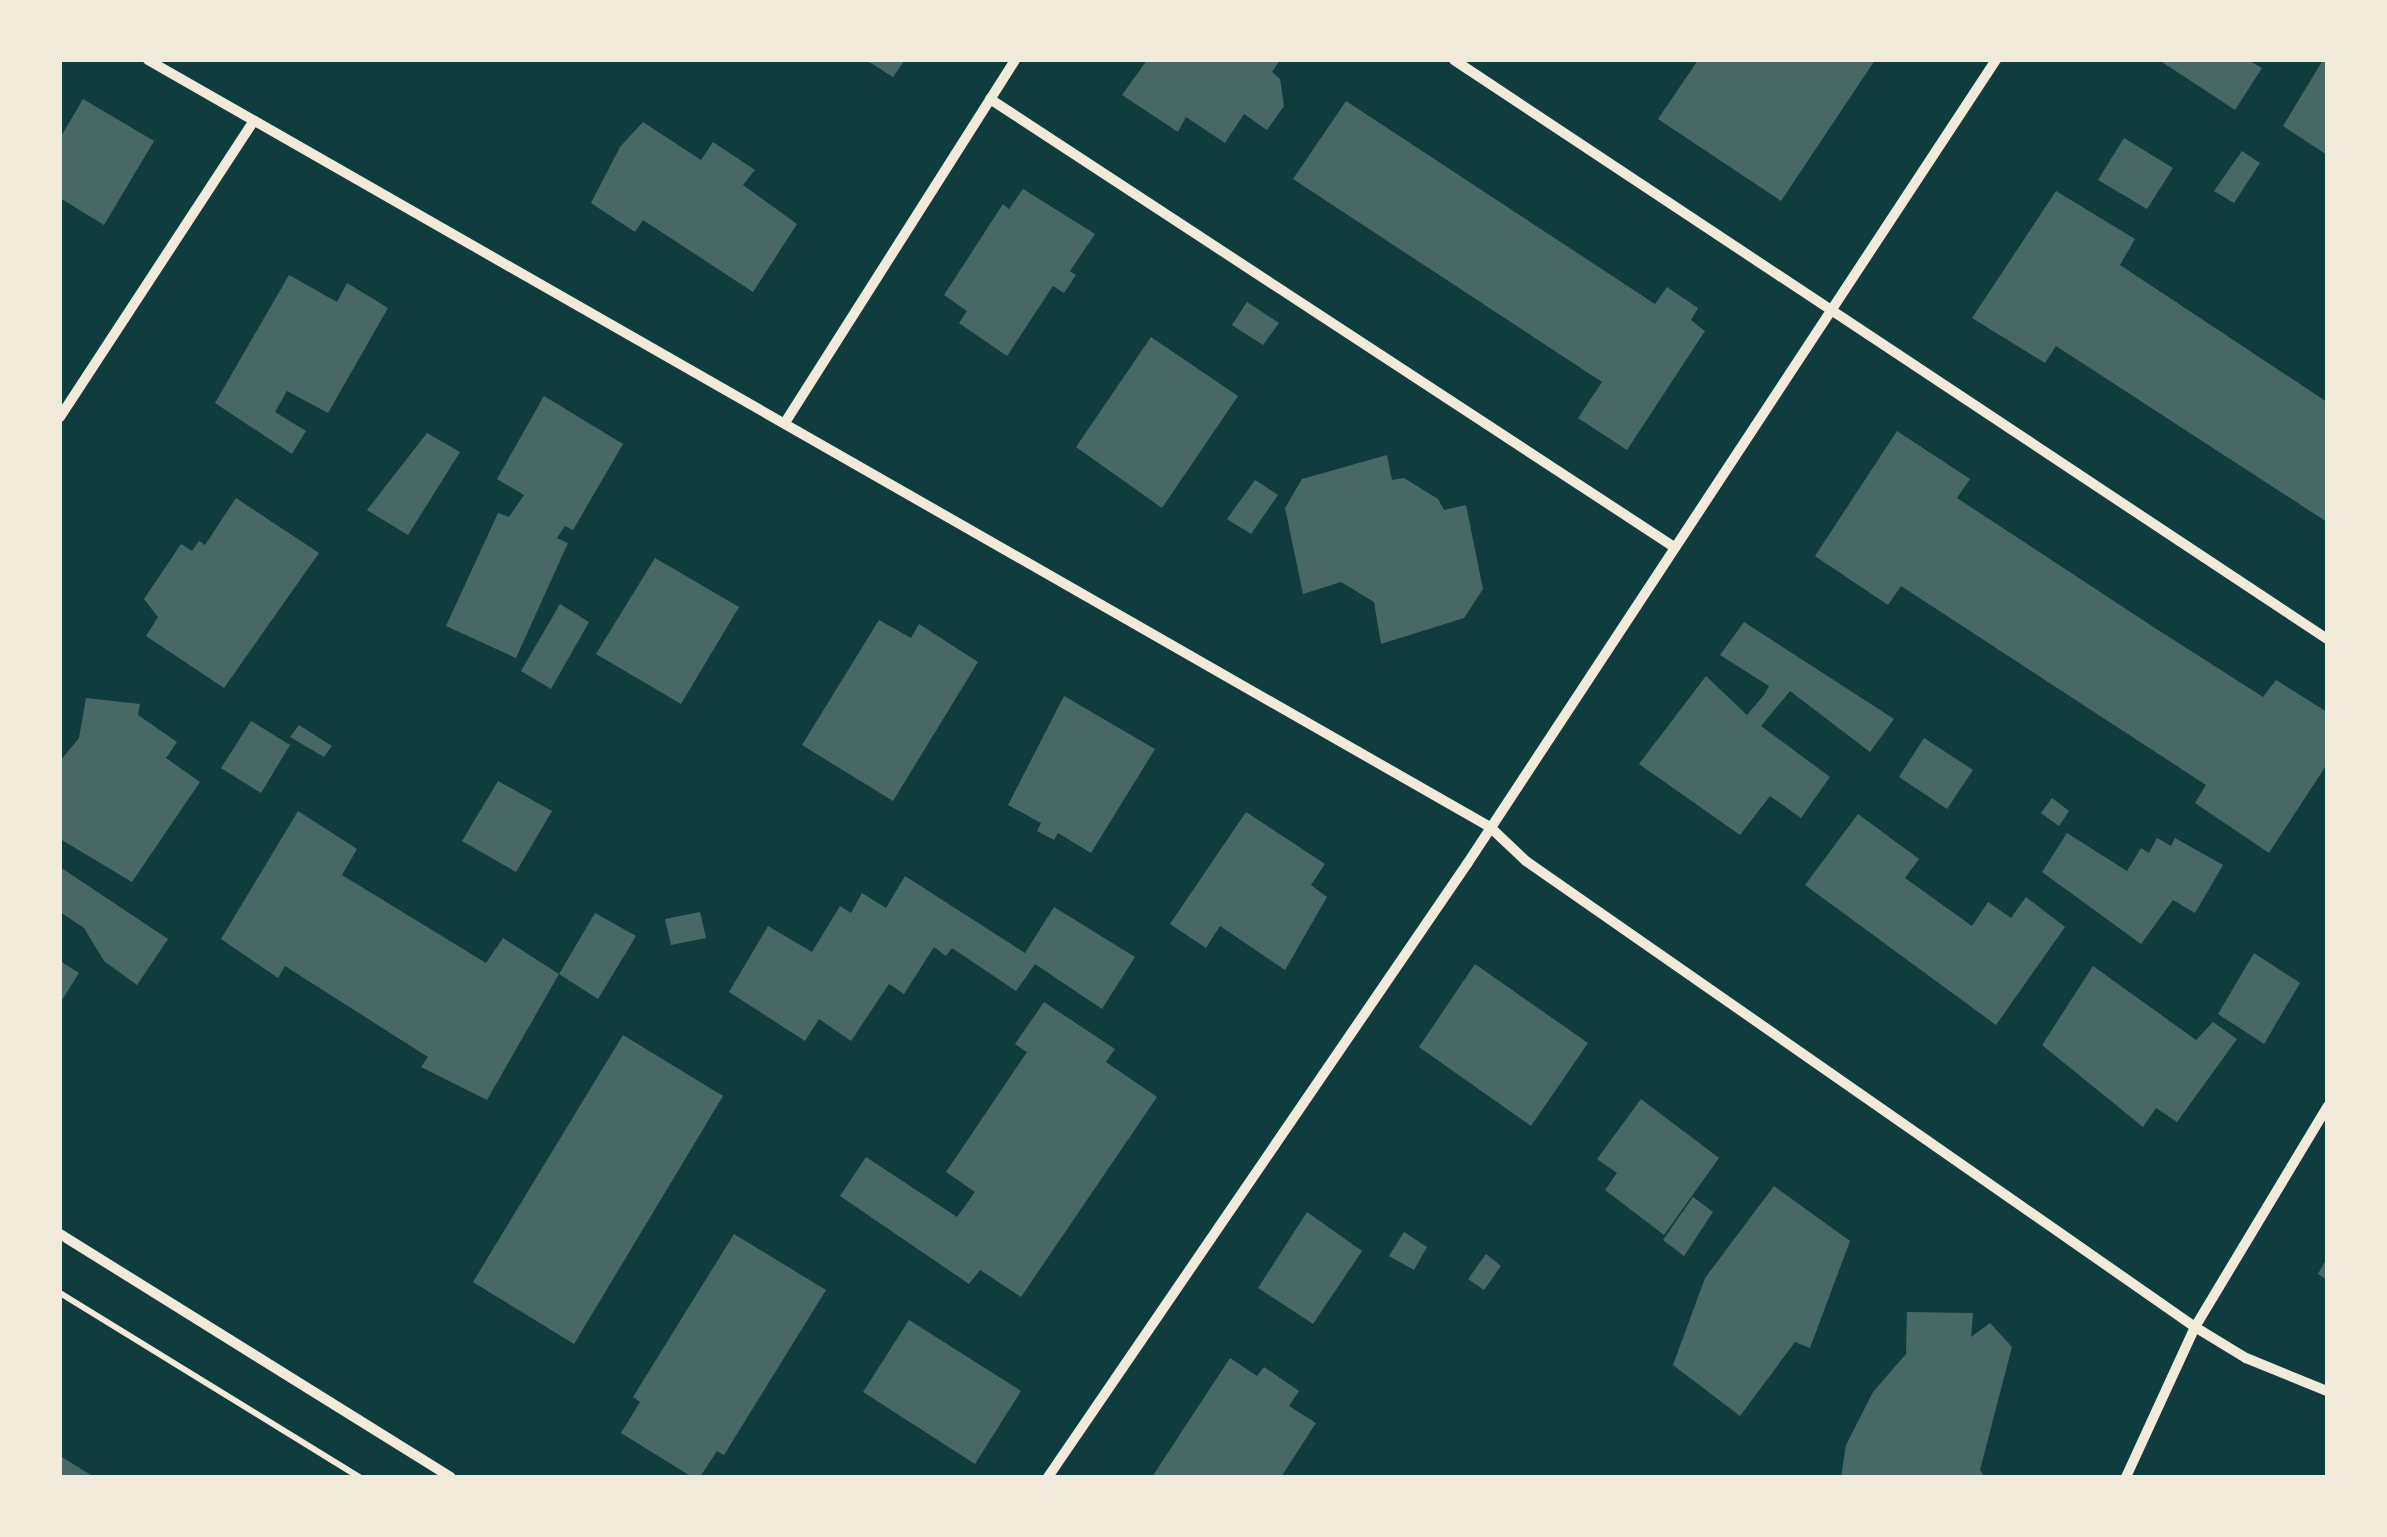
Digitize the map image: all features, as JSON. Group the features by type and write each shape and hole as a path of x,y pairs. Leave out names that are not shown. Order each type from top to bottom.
{"street":[{"path":"148,60 1490,826 1526,861 2195,1326 2246,1358 2327,1391"},
{"path":"786,421 1015,60"},
{"path":"1454,60 1780,272 1828,312 2327,639"},
{"path":"1048,1477 1490,826 1672,545 1996,60"},
{"path":"990,100 1672,545"},
{"path":"60,417 254,121"},
{"path":"2126,1477 2195,1326 2327,1107"},
{"path":"60,1234 450,1477"}],"path":[{"path":"60,1293 359,1477"}],"building":[{"path":"866,60 905,60 893,77"},
{"path":"1147,60 1280,60 1272,72 1280,79 1284,106 1267,130 1244,114 1225,143 1186,117 1178,132 1122,95"},
{"path":"1698,60 1875,60 1781,201 1658,119"},
{"path":"2159,60 2248,60 2262,68 2235,110"},
{"path":"2323,60 2327,60 2327,155 2283,126"},
{"path":"83,99 154,141 104,225 60,198 60,138"},
{"path":"1346,101 1655,304 1667,287 1698,308 1691,320 1705,331 1627,450 1578,418 1602,382 1293,179"},
{"path":"643,122 701,160 713,142 755,170 743,185 797,224 753,292 643,220 635,232 591,203 620,147"},
{"path":"2124,138 2173,168 2147,209 2098,180"},
{"path":"2242,151 2260,163 2234,203 2214,191"},
{"path":"1023,189 1095,234 1070,271 1076,275 1064,293 1053,286 1007,356 959,323 967,311 944,295 1003,204 1009,209"},
{"path":"2056,191 2135,239 2120,265 2327,402 2327,522 2056,346 2045,363 1972,318"},
{"path":"289,275 337,302 347,283 388,308 328,413 287,391 275,412 306,431 292,454 215,403"},
{"path":"1247,302 1279,323 1263,345 1232,325"},
{"path":"1151,337 1238,396 1162,508 1076,447"},
{"path":"544,396 623,444 573,530 565,526 557,538 568,543 516,658 446,626 498,513 509,517 524,495 497,479"},
{"path":"1897,431 1970,479 1957,498 2155,628 2263,697 2276,680 2327,712 2327,764 2269,853 2195,803 2206,785 1901,586 1888,605 1815,556"},
{"path":"427,433 460,452 408,535 367,510"},
{"path":"1387,455 1392,480 1404,478 1438,499 1444,510 1466,505 1483,589 1464,618 1381,644 1374,602 1341,582 1303,594 1285,508 1302,479"},
{"path":"1255,480 1278,495 1251,534 1227,519"},
{"path":"236,498 319,553 224,688 146,636 158,617 144,599 181,544 192,551 199,541 205,545"},
{"path":"655,558 739,607 681,704 596,654"},
{"path":"560,604 589,622 551,689 521,671"},
{"path":"879,620 911,638 919,624 978,662 893,801 802,745"},
{"path":"1744,622 1894,719 1870,752 1790,691 1761,726 1830,777 1801,818 1770,796 1740,835 1639,764 1706,676 1747,715 1764,695 1769,686 1720,655"},
{"path":"1064,696 1155,749 1091,853 1058,833 1054,840 1037,831 1041,823 1008,805"},
{"path":"86,698 140,704 138,715 177,742 166,758 200,782 132,882 60,839 60,761 79,738"},
{"path":"251,721 290,745 261,793 221,768"},
{"path":"299,725 332,746 324,757 290,737"},
{"path":"1924,738 1973,770 1947,809 1899,777"},
{"path":"498,781 552,811 516,872 462,841"},
{"path":"2052,798 2069,811 2059,826 2041,813"},
{"path":"298,811 357,849 342,875 486,963 503,938 559,974 487,1100 421,1067 428,1057 285,966 278,978 221,939"},
{"path":"1246,812 1325,864 1311,885 1327,897 1285,970 1220,926 1206,948 1170,924"},
{"path":"1858,814 1919,859 1905,878 1972,926 1988,902 2011,918 2026,897 2065,927 1996,1025 1805,885"},
{"path":"2067,833 2127,871 2141,848 2149,853 2157,838 2171,846 2175,838 2223,865 2195,913 2173,900 2141,944 2042,872"},
{"path":"60,867 168,939 137,985 104,961 84,928 60,912"},
{"path":"905,876 1025,953 1054,907 1135,957 1102,1009 1035,964 1016,991 952,948 946,956 934,947 904,994 889,984 851,1041 819,1019 805,1041 729,992 768,926 812,952 840,906 851,913 862,893 886,908"},
{"path":"700,912 706,938 671,945 665,919"},
{"path":"595,913 636,936 598,999 559,974"},
{"path":"2254,953 2300,983 2264,1044 2218,1014"},
{"path":"60,961 79,973 60,1003"},
{"path":"1475,964 1588,1043 1531,1126 1419,1047"},
{"path":"2093,966 2196,1040 2213,1022 2237,1039 2177,1122 2156,1108 2143,1127 2042,1045"},
{"path":"1044,1002 1115,1049 1106,1062 1157,1097 1021,1297 980,1270 969,1284 840,1196 866,1157 957,1217 975,1192 946,1172 1027,1052 1015,1044"},
{"path":"623,1035 723,1096 574,1344 473,1282"},
{"path":"1641,1099 1719,1158 1664,1235 1605,1190 1617,1173 1597,1159"},
{"path":"1774,1186 1850,1241 1810,1348 1795,1342 1740,1416 1673,1365 1705,1278"},
{"path":"1693,1197 1713,1212 1684,1256 1663,1240"},
{"path":"1307,1212 1362,1251 1313,1324 1258,1288"},
{"path":"1404,1232 1427,1247 1414,1270 1389,1256"},
{"path":"734,1234 826,1290 724,1455 717,1451 700,1477 692,1477 621,1433 640,1402 633,1397"},
{"path":"1486,1254 1501,1266 1484,1290 1468,1279"},
{"path":"2327,1258 2327,1280 2318,1274"},
{"path":"1907,1312 1973,1313 1971,1337 1990,1323 2012,1347 1980,1470 1985,1477 1841,1477 1846,1445 1873,1392 1906,1354"},
{"path":"909,1320 1021,1391 975,1464 863,1392"},
{"path":"1230,1358 1257,1376 1264,1367 1299,1391 1289,1406 1316,1423 1281,1477 1152,1477"},
{"path":"62,1457 94,1477 60,1477"}]}
